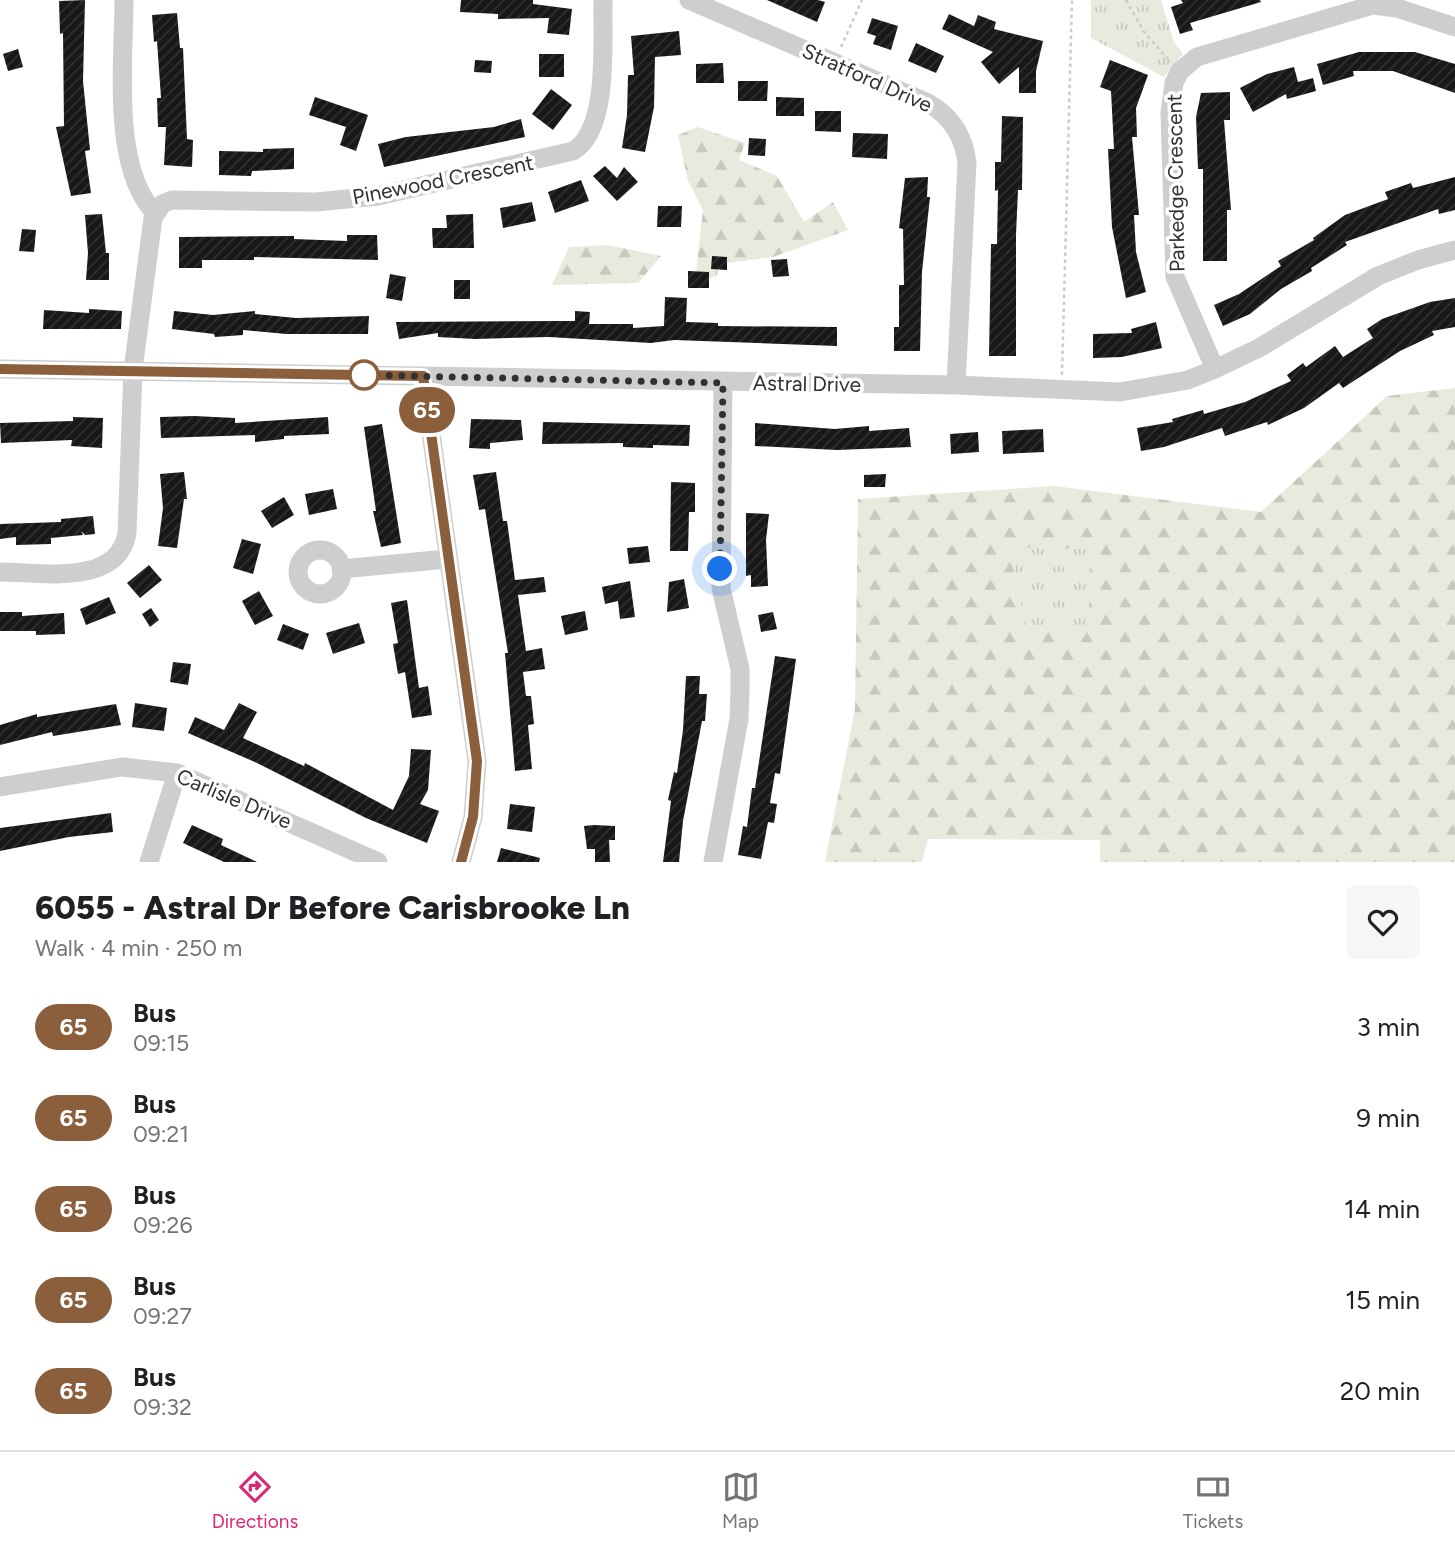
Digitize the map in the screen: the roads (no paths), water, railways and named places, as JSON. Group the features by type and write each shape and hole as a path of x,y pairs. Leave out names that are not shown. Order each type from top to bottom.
{"street":[{"path":"0,572 93,571 104,567 121,552 127,533 133,370 155,213 137,190 126,155 124,0"},
{"name":"Pinewood Crescent","path":"155,213 162,204 172,200 316,202 378,196 573,151 589,138 596,119 604,0"},
{"name":"Stratford Drive","path":"689,0 932,106 953,123 963,142 967,163 956,386"},
{"name":"Parkedge Crescent","path":"1216,369 1179,288 1173,256 1170,113 1173,88 1180,71 1206,52 1373,5 1397,8 1455,27"},
{"name":"Astral Drive","path":"0,369 956,386 1062,392 1154,388 1188,380 1216,369 1259,348 1378,276 1418,260 1455,250"},
{"path":"423,376 477,771 473,817 461,862"},
{"path":"713,862 738,719 740,692 740,669 721,588 723,383"},
{"path":"341,569 447,559"},
{"name":"Carlisle Drive","path":"0,787 122,766 177,773 378,862"},
{"path":"149,862 177,773"}]}
